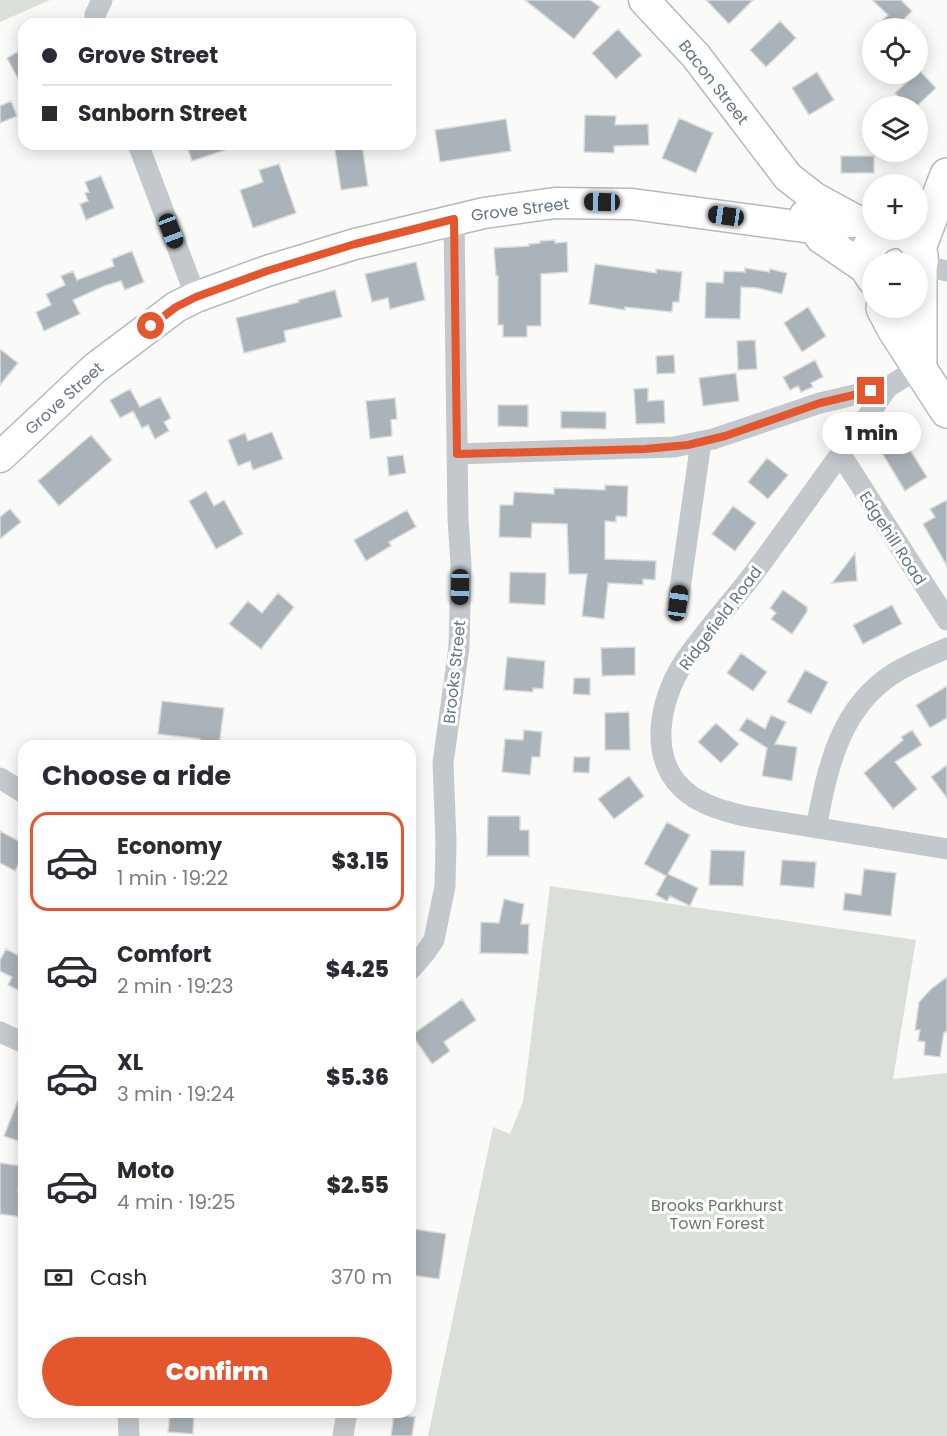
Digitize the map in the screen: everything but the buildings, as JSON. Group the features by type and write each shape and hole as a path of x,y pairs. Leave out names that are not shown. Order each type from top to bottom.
{"main road":[{"path":"928,175 947,155"},
{"path":"928,254 947,175"},
{"path":"888,318 947,411"},
{"path":"920,367 922,318"}],"street":[{"path":"95,18 102,0"},
{"name":"Bacon Street","path":"644,0 696,56 779,167 812,228 826,243 862,269"},
{"path":"140,150 196,297"},
{"name":"Bacon Street","path":"779,167 815,198 862,222"},
{"name":"Grove Street","path":"0,457 95,368 176,307 196,297 267,271 355,244 454,219 541,204 602,202 661,207 812,228 862,230"},
{"name":"Brooks Street","path":"416,963 434,940 445,886 443,763 457,674 459,640 461,565 454,219"},
{"name":"Ridgefield Road","path":"920,367 888,387 747,583 684,662 664,705 661,724 662,747 672,776 689,794 706,804 744,816 947,849"},
{"path":"457,454 660,448 701,442 820,403 888,387"},
{"path":"678,603 701,442"},
{"name":"Edgehill Road","path":"840,455 947,620"},
{"path":"816,828 829,764 852,714 874,689 897,671 947,648"},
{"path":"0,778 18,789"},
{"path":"128,1418 129,1436"},
{"path":"343,1436 346,1418"}],"green space":[{"path":"0,0 50,0 0,22"},
{"name":"Brooks Parkhurst Town Forest","path":"550,886 916,940 893,1079 947,1073 947,1436 428,1436 493,1127 510,1134 523,1102"}],"route":[{"path":"151,326 176,307 196,297 267,271 355,244 454,219 457,454 645,449 688,445 725,436 820,403 871,391"}]}
